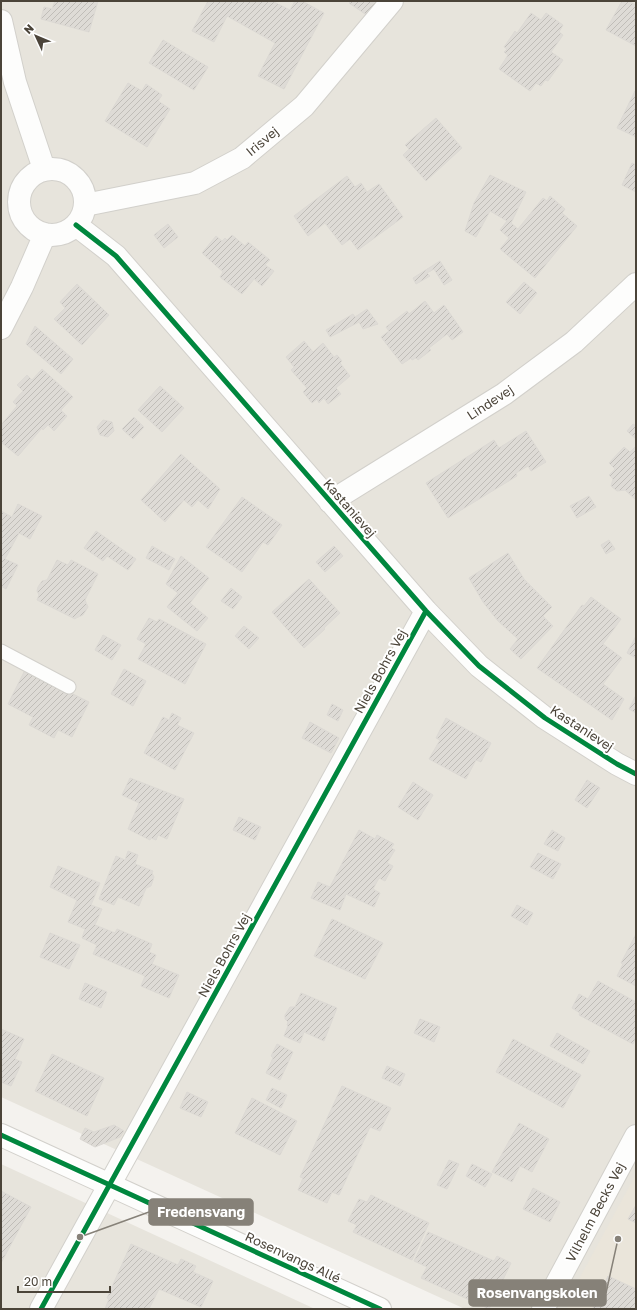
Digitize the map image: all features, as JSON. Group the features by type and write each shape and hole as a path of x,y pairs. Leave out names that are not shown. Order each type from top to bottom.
{"street":[{"name":"Irisvej","path":"85,205 195,183 242,158 304,106 392,1"},
{"path":"1,21 15,82 44,169"},
{"path":"44,169 55,169 65,171 74,177 80,185 84,195 85,205 82,216 76,225 61,234 53,235 34,230 26,223 10,200 20,191 26,181 34,174 44,169"},
{"name":"Kastanievej","path":"76,225 116,256 426,611 480,666 545,718 617,764 636,774"},
{"path":"1,328 22,286 45,234"},
{"name":"Lindevej","path":"330,502 504,394 574,342 636,284"},
{"name":"Niels Bohrs Vej","path":"41,1309 426,611"},
{"name":"Rosenvangs Allé","path":"1,1135 380,1309"},
{"name":"Vilhelm Becks Vej","path":"543,1309 636,1136"}],"lane":[{"path":"1,651 69,687"}],"shaded area":[{"path":"1,1 636,1 636,1309 465,1309 1,1097"},
{"path":"1,1164 315,1309 1,1309"},
{"path":"636,1174 636,1309 568,1309 566,1303"}],"building":[{"path":"55,1 98,1 89,32 41,19 44,7 52,9"},
{"path":"208,1 272,1 290,10 295,1 302,1 324,13 284,89 258,76 275,43 227,16 214,42 192,31"},
{"path":"351,1 379,1 368,16 349,3"},
{"path":"622,1 628,1 636,5 636,46 606,30"},
{"path":"531,13 541,20 546,13 563,25 559,32 563,35 551,52 563,60 548,81 545,80 541,86 536,83 530,91 499,69 508,55 504,52 507,49 504,47 515,31 517,33"},
{"path":"163,40 208,67 194,90 149,63"},
{"path":"128,83 142,91 146,84 162,95 158,101 170,109 147,147 105,121"},
{"path":"636,91 636,137 617,128"},
{"path":"436,118 462,148 426,181 403,155 409,149 405,145"},
{"path":"632,163 636,165 636,192 622,185"},
{"path":"490,175 526,192 511,223 518,229 543,198 547,201 550,196 565,209 562,213 577,226 535,278 500,249 509,238 500,230 507,221 490,211 476,237 465,231 474,203"},
{"path":"347,176 355,187 361,183 367,192 379,184 403,217 358,250 350,239 342,245 325,223 308,236 294,216"},
{"path":"168,224 178,237 164,248 154,235"},
{"path":"232,235 245,246 248,242 270,260 265,265 274,271 262,286 254,279 242,294 220,277 223,272 202,253 216,236 222,241 225,238 227,240"},
{"path":"440,261 452,280 444,285 434,269 427,273 430,276 416,284 413,278"},
{"path":"524,282 537,293 520,314 506,302"},
{"path":"77,284 109,315 82,345 54,319 65,308 60,302"},
{"path":"425,301 434,313 444,305 463,332 452,340 447,334 429,348 431,350 418,360 416,358 412,360 411,358 402,364 381,337 389,331 386,327 407,311 409,314"},
{"path":"367,309 378,324 363,329 359,322 330,337 326,330 353,314 355,317"},
{"path":"35,326 73,359 61,374 26,344"},
{"path":"304,341 313,352 323,343 334,357 337,355 342,361 340,363 350,376 336,388 341,394 328,404 324,398 319,403 317,399 312,403 303,392 307,388 291,370 294,367 286,357"},
{"path":"42,369 73,397 61,410 67,416 54,431 48,425 43,430 42,428 18,456 1,442 1,425 17,406 13,402 23,391 17,385 27,375 32,380"},
{"path":"160,386 184,408 162,432 138,410"},
{"path":"134,417 144,427 133,439 122,429"},
{"path":"103,420 112,422 114,431 108,437 100,435 97,427"},
{"path":"633,424 636,426 636,439 627,431"},
{"path":"526,431 546,462 531,471 528,466 516,473 517,476 448,518 426,483 494,440 499,448"},
{"path":"636,446 636,500 625,490 617,491 611,486 613,479 609,475 615,469 609,463 624,447 630,452"},
{"path":"181,454 220,489 208,509 198,500 192,507 184,500 165,522 141,500"},
{"path":"589,496 596,507 577,518 570,506"},
{"path":"242,497 282,525 268,545 263,542 242,572 206,547"},
{"path":"18,504 42,516 30,539 19,533 5,559 18,565 6,589 1,586 1,511 12,517"},
{"path":"96,531 136,559 128,570 107,556 103,561 84,548"},
{"path":"609,540 615,549 606,554 601,545"},
{"path":"152,546 175,559 169,570 146,558"},
{"path":"334,546 343,556 325,572 316,562"},
{"path":"508,553 524,579 552,607 543,616 553,626 521,659 510,649 518,639 498,621 483,602 469,578"},
{"path":"181,556 209,578 190,603 208,618 197,631 167,607 178,593 166,584"},
{"path":"57,560 68,565 71,560 98,574 85,600 88,607 83,615 75,619 37,600 39,595 37,591 38,587 42,581 47,580"},
{"path":"309,579 340,613 304,648 272,612"},
{"path":"231,588 242,597 233,609 221,601"},
{"path":"591,597 621,619 603,644 622,658 603,684 624,699 612,720 537,668 582,605 584,606"},
{"path":"149,618 157,622 159,619 206,644 185,684 138,659 146,644 137,639"},
{"path":"244,626 259,638 249,649 235,636"},
{"path":"103,635 121,645 112,660 95,650"},
{"path":"636,636 636,658 627,653"},
{"path":"124,669 146,681 133,706 111,694"},
{"path":"25,670 89,702 72,737 58,730 54,738 29,725 33,717 8,704"},
{"path":"636,695 636,713 629,709"},
{"path":"332,704 343,710 338,721 327,715"},
{"path":"172,713 181,718 177,725 194,733 175,770 144,753 163,717 169,720"},
{"path":"446,718 491,743 481,762 476,760 466,779 429,759 440,740 436,738"},
{"path":"310,722 339,738 331,753 302,738"},
{"path":"130,778 184,799 167,839 158,835 156,840 151,838 150,840 128,829 139,803 122,795"},
{"path":"587,780 600,788 587,808 575,800"},
{"path":"413,782 433,795 418,820 398,807"},
{"path":"239,817 261,827 255,840 233,830"},
{"path":"359,830 375,839 377,835 394,844 391,848 395,850 387,863 393,866 385,881 379,878 373,889 380,893 374,907 346,894 340,910 311,898 318,882 330,887"},
{"path":"552,830 565,838 558,851 544,844"},
{"path":"128,851 138,855 135,864 153,871 152,873 154,877 151,886 146,888 139,906 118,897 114,905 99,899 116,856 125,860"},
{"path":"538,853 561,864 553,879 530,867"},
{"path":"58,866 100,883 91,905 102,909 95,925 115,933 117,929 152,944 149,952 156,955 152,964 179,975 169,998 141,986 145,976 93,954 97,945 82,938 85,929 68,922 77,900 50,887"},
{"path":"517,905 533,913 527,925 511,916"},
{"path":"332,919 383,943 365,979 314,956"},
{"path":"50,933 80,945 69,969 40,957"},
{"path":"636,934 636,986 617,976 623,964 621,963"},
{"path":"598,981 636,1002 636,1037 633,1044 579,1015 580,1013 572,1008 579,994 588,999"},
{"path":"85,983 107,992 101,1008 79,999"},
{"path":"301,993 337,1008 324,1041 304,1032 300,1043 284,1036 288,1026 285,1015 290,1007 295,1007"},
{"path":"420,1019 440,1027 434,1042 414,1033"},
{"path":"1,1029 24,1039 15,1059 22,1062 11,1086 1,1082"},
{"path":"557,1033 590,1051 583,1064 550,1046"},
{"path":"513,1039 581,1075 563,1108 496,1072"},
{"path":"277,1044 293,1052 280,1080 266,1073 273,1058 271,1056"},
{"path":"52,1054 104,1078 87,1116 35,1091"},
{"path":"387,1066 405,1074 400,1086 382,1078"},
{"path":"342,1086 391,1108 380,1131 370,1127 339,1195 332,1192 327,1203 298,1190 303,1178 300,1177"},
{"path":"272,1088 287,1095 281,1108 266,1100"},
{"path":"187,1092 208,1102 201,1117 180,1108"},
{"path":"252,1098 297,1121 280,1155 235,1133"},
{"path":"519,1123 549,1139 532,1172 520,1166 512,1182 492,1172"},
{"path":"114,1125 124,1131 120,1137 95,1147 80,1139 85,1128 94,1132"},
{"path":"449,1160 459,1164 447,1189 437,1185"},
{"path":"472,1164 492,1174 485,1187 466,1176"},
{"path":"533,1188 560,1202 550,1222 523,1209"},
{"path":"1,1191 31,1207 1,1263"},
{"path":"371,1195 429,1223 412,1260 353,1232 357,1225 348,1221 359,1199 367,1202"},
{"path":"636,1205 636,1223 628,1219"},
{"path":"428,1232 494,1261 497,1256 511,1263 489,1309 421,1278 427,1267 414,1261"},
{"path":"131,1244 178,1265 181,1259 196,1266 193,1272 213,1281 201,1307 159,1289 149,1309 105,1309 109,1299 107,1298"},
{"path":"608,1276 636,1289 635,1309 593,1308"}],"cycle path":[{"path":"76,225 116,256 426,611 479,666 545,718 617,764 636,774"},
{"path":"41,1309 426,611"},
{"path":"1,1135 380,1309"}],"place":[{"name":"Fredensvang","path":"80,1237"},
{"name":"Rosenvangskolen","path":"618,1239"}]}
